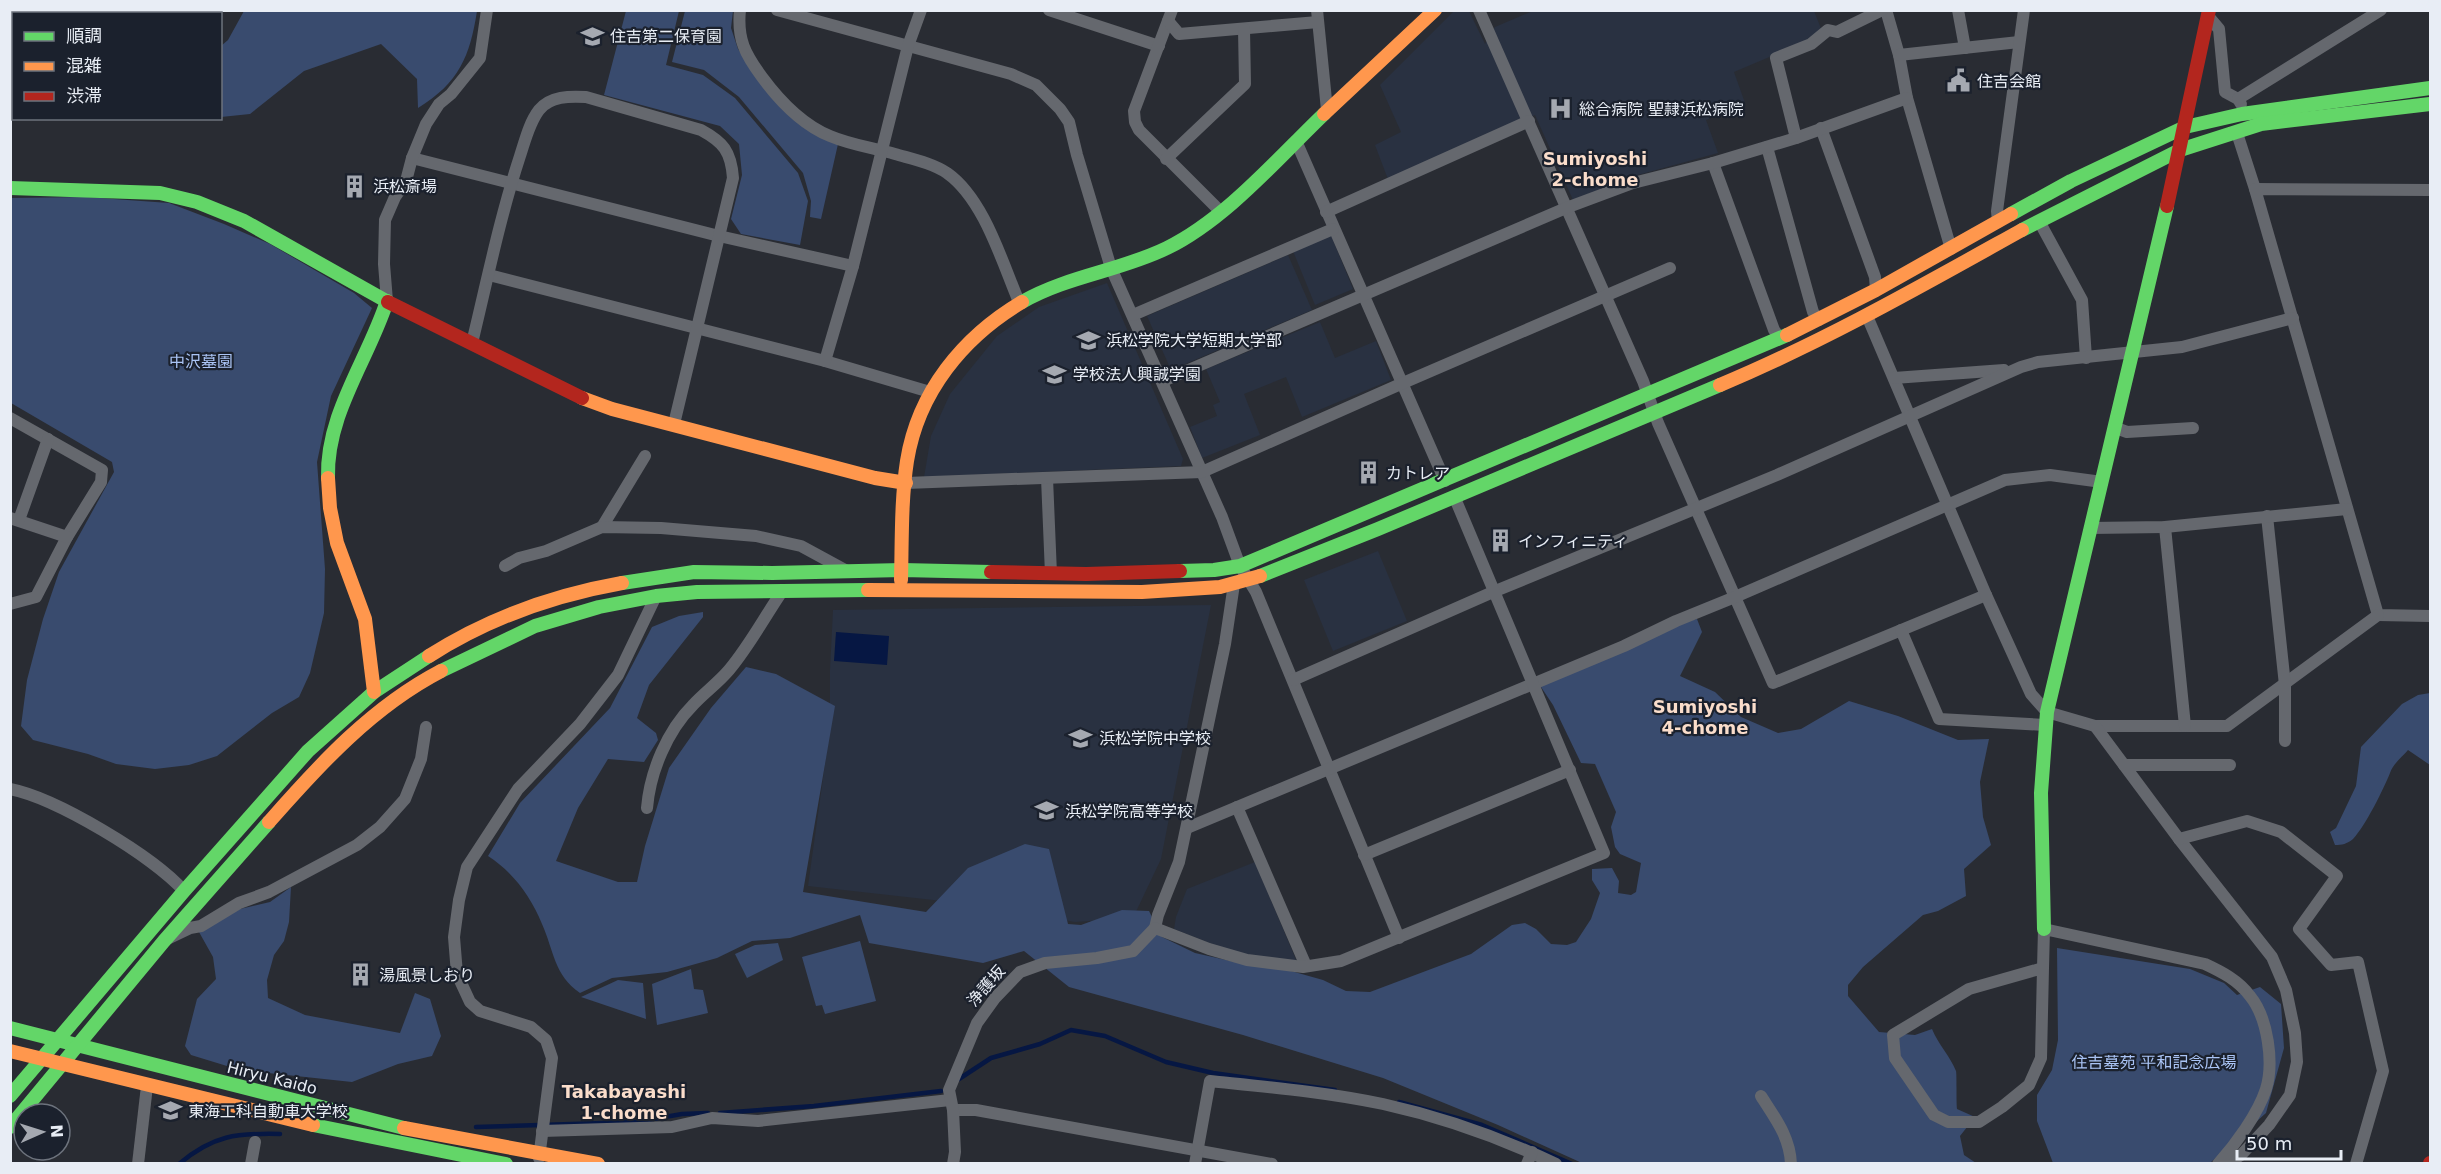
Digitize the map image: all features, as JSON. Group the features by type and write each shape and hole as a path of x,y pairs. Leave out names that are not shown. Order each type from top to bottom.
{"main road":[{"path":"900,590 902,532 910,444 930,392 942,374 975,336 1019,302 1056,286 1141,258 1182,240 1220,211 1435,10"},
{"path":"2044,929 2042,741 2180,150 2209,13"},
{"path":"10,1096 184,891 308,751 374,692 450,643 528,607 593,588 694,572 902,570 1051,574 1153,573 1214,570 1240,566 1780,339 1876,290 2072,181 2185,127 2242,114 2430,88"},
{"path":"10,1127 164,941 322,762 383,708 422,681 535,626 600,607 656,596 783,590 1142,592 1220,587 1249,580 1786,357 1867,316 2039,221 2180,150 2261,124 2430,104"},
{"path":"10,188 160,193 197,202 244,221 387,301 579,398 612,409 875,478 906,483"},
{"path":"374,692 365,621 349,579 332,522 327,475 329,453 337,419 382,318 387,301"},
{"name":"Hiryu Kaido","path":"10,1028 413,1130 539,1157 598,1164"},
{"path":"10,1051 336,1130 506,1164"}],"street":[{"path":"387,301 384,264 385,220 395,197 406,181 412,158 426,124 439,104 452,94 480,58 486,10"},
{"path":"740,10 738,30 749,59 771,89 801,118 828,135 919,161 946,172 962,187 979,210 1019,302"},
{"path":"777,10 814,15 908,46 1011,74 1036,85 1060,109 1069,122 1112,267 1202,472 1240,566 1249,580 1293,680 1399,938"},
{"path":"825,361 853,266 908,46 921,10"},
{"path":"1049,10 1159,46"},
{"path":"1479,10 1773,683 1986,595"},
{"path":"1796,138 1776,58 1811,44 1828,30 1837,32 1884,10 1899,55 1907,98 1951,249"},
{"path":"1958,10 1965,48"},
{"path":"1998,222 1997,211 2024,10"},
{"path":"2238,99 2381,10"},
{"path":"2209,13 2219,28 2225,92 2238,99 2242,114"},
{"path":"1170,16 1134,111 1139,130 1220,211"},
{"path":"1170,16 1179,34 1244,29 1318,16 1328,110"},
{"path":"1166,159 1245,84 1244,29"},
{"path":"1899,55 2019,42"},
{"path":"472,343 511,183 530,128 540,109 551,101 567,96 586,97 700,130 714,137 725,148 731,161 733,178 674,424"},
{"path":"1163,381 1566,208 1632,183 1713,163 1796,138 1907,98"},
{"path":"1326,212 1529,121"},
{"path":"1821,128 1875,278 1876,290"},
{"path":"2237,133 2293,318 2378,615"},
{"path":"1296,141 1361,295 1403,383 1445,481"},
{"path":"1767,147 1814,312 1819,320"},
{"path":"412,158 719,236 853,266"},
{"path":"1713,163 1774,330 1780,339"},
{"path":"2255,189 2430,189"},
{"path":"2039,221 2082,300 2086,358"},
{"path":"1133,315 1333,229"},
{"path":"906,483 1202,472 1670,268"},
{"path":"489,275 825,361 930,392"},
{"path":"1867,316 1986,595 2031,694 2046,719"},
{"path":"1293,680 1493,592 1910,418 1976,385 2021,367 2038,362 2133,354 2182,347 2293,318"},
{"path":"1894,378 2021,367"},
{"path":"10,418 102,470 101,482 67,537 36,597 10,604"},
{"path":"2116,428 2127,432 2193,428"},
{"path":"48,440 15,519 67,537"},
{"path":"602,527 645,456"},
{"path":"1187,828 1624,646 1676,621 2005,480 2032,475 2050,475 2102,482"},
{"path":"1047,478 1051,574"},
{"path":"1234,584 1225,644 1187,828 1179,862 1155,928 1209,949 1247,960 1306,966 1341,961 1604,853 1454,496"},
{"path":"2090,528 2165,527 2347,509"},
{"path":"2267,516 2285,685 2285,741"},
{"path":"505,566 519,558 546,551 602,527 661,528 756,536 801,546 848,572"},
{"path":"2165,527 2185,726"},
{"path":"647,808 649,788 674,729 691,706 729,671 763,625 783,590"},
{"path":"539,1157 552,1058 546,1040 531,1027 480,1011 470,1002 457,974 454,937 459,900 468,867 518,789 580,724 618,675 656,596"},
{"path":"1901,630 1939,718 2046,719 2095,726 2226,726 2378,615 2430,616"},
{"path":"2095,726 2179,839 2272,957 2286,990 2295,1033 2297,1062 2290,1095 2269,1125 2241,1155 2230,1162 2218,1163"},
{"path":"164,941 190,928 201,926 238,903 269,892 357,845 380,827 405,799 421,759 426,727"},
{"path":"2124,765 2230,765"},
{"path":"1364,855 1570,770"},
{"path":"10,789 23,792 113,837 150,861 184,891"},
{"path":"1237,807 1306,966"},
{"path":"2179,839 2247,821 2281,832 2337,876 2299,929 2331,965 2358,962 2383,1071 2356,1164"},
{"name":"浄護坂","path":"951,1100 977,1023 994,998 1020,972 1045,963 1096,958 1133,951 1155,928"},
{"path":"2043,968 1969,989 1893,1035 1895,1058 1934,1115 1948,1122 1979,1122 2029,1085 2041,1058 2044,929 2205,964 2227,974 2251,996 2266,1030 2270,1066 2265,1090 2249,1121 2218,1163"},
{"path":"1196,1164 1210,1081 1308,1091 1382,1104 1432,1116 1530,1158 1556,1164"},
{"path":"138,1164 147,1086"},
{"path":"1761,1096 1786,1137 1791,1151 1791,1164"},
{"path":"543,1126 672,1127 712,1118 758,1121 951,1100 976,1110 1272,1164"},
{"path":"951,1100 955,1152 953,1164"},
{"path":"251,1164 255,1142"}],"shaded area":[{"name":"総合病院 聖隷浜松病院","path":"1535,10 1814,11 1822,31 1807,41 1734,72 1745,103 1706,120 1718,153 1634,176 1573,200 1535,115 1389,182 1375,145 1401,132 1380,85 1454,11 1469,11 1485,44 1495,27"},
{"path":"1331,235 1353,289 1315,305 1293,251"},
{"path":"1288,255 1312,310 1171,370 1147,316"},
{"name":"学校法人興誠学園","path":"1107,283 1183,459 1181,466 924,477 931,436 950,394 997,336 1039,307"},
{"path":"1320,322 1335,358 1376,341 1391,380 1302,417 1286,377 1244,394 1260,435 1202,458 1190,427 1217,416 1213,405 1220,402 1206,369"},
{"path":"1378,551 1407,621 1333,651 1304,580"},
{"path":"1211,605 1161,859 1133,918 1075,922 978,905 808,886 830,728 833,610"},
{"path":"836,632 889,636 887,665 834,661"},
{"path":"1255,862 1297,962 1263,960 1222,948 1174,929 1176,917 1187,889"}],"green space":[{"path":"244,10 477,11 471,42 460,67 444,89 418,108 417,79 381,44 304,71 250,114 222,117 222,45 228,40"},
{"path":"626,11 679,11 666,65 703,75 735,98 798,173 808,201 800,245 741,234 731,219 742,175 739,144 720,126 604,95"},
{"path":"685,11 733,11 731,28 738,49 771,97 838,144 821,219 810,217 811,201 803,173 739,97 704,70 672,62"},
{"name":"中沢墓園","path":"86,197 169,203 224,224 270,244 354,293 372,308 331,396 317,462 325,569 324,613 310,673 299,697 272,713 217,756 189,765 155,769 116,764 88,754 33,740 21,726 27,680 43,619 59,572 114,472 112,462 11,403 10,198"},
{"path":"703,612 703,617 649,685 637,718 656,733 658,740 644,762 608,759 578,808 556,861 618,882 637,882 645,846 669,768 711,708 746,667 776,674 835,706 803,892 926,912 968,868 1025,844 1049,849 1068,924 1081,925 1122,910 1149,911 1162,937 1195,953 1291,971 1323,980 1346,991 1370,992 1471,954 1512,925 1525,923 1536,929 1551,944 1567,945 1576,942 1591,919 1600,893 1592,880 1592,869 1612,868 1619,881 1618,893 1631,895 1636,892 1641,863 1620,854 1615,847 1611,827 1616,812 1595,764 1581,763 1553,705 1539,684 1682,622 1697,619 1702,632 1680,676 1715,692 1741,717 1778,733 1801,729 1849,701 1898,716 1958,740 1989,739 1980,782 1983,817 1991,845 1964,869 1966,896 1938,911 1923,915 1863,967 1848,985 1848,996 1879,1032 1915,1035 1932,1029 1956,1071 1957,1109 1975,1117 1960,1136 1964,1155 1976,1163 1582,1163 1498,1125 1383,1078 1243,1035 1069,987 1024,951 983,963 869,943 860,915 790,938 752,941 717,958 667,972 612,978 580,993 571,986 560,970 542,924 527,895 513,877 488,856 520,803 610,708 652,627 679,616"},
{"path":"2430,693 2430,765 2408,750 2393,767 2374,807 2358,833 2349,842 2335,845 2330,832 2336,828 2356,786 2361,747 2402,704 2418,695"},
{"path":"291,887 289,922 284,941 274,955 267,980 268,998 305,1015 400,1033 415,993 430,999 441,1036 432,1056 398,1064 352,1082 240,1070 191,1055 185,1046 197,999 216,979 213,957 199,932 240,909 270,902"},
{"path":"860,941 876,1001 825,1014 822,1005 816,1006 802,957"},
{"path":"778,943 783,960 747,978 735,954 755,945"},
{"name":"住吉墓苑 平和記念広場","path":"2057,948 2190,969 2224,983 2237,995 2260,987 2281,1004 2284,1048 2266,1113 2210,1163 2053,1163 2037,1121 2037,1095 2052,1070 2058,1040"},
{"path":"691,969 694,989 703,990 708,1013 657,1025 652,984"},
{"path":"618,980 643,983 646,1019 581,997"}],"waterway":[{"path":"959,1079 991,1058 1040,1044 1071,1030 1105,1036 1166,1062 1213,1073 1335,1090"},
{"path":"720,1113 814,1106 941,1091"},
{"path":"1399,1102 1482,1125 1572,1164"},
{"path":"476,1127 636,1122 682,1114 708,1113"},
{"path":"179,1164 203,1147 226,1138 251,1134 280,1134"}],"traffic: fast":[{"path":"2011,214 2071,181 2185,127 2242,114 2430,88"},
{"path":"2022,230 2180,150 2261,124 2430,104"},
{"path":"1022,302 1057,286 1149,256 1189,236 1250,187 1324,114"},
{"path":"10,188 160,193 197,202 244,221 388,302"},
{"path":"2044,929 2041,793 2047,712 2167,206"},
{"path":"328,478 329,454 341,409 387,301"},
{"path":"1180,571 1214,570 1240,566 1787,335"},
{"path":"1260,576 1378,529 1720,385"},
{"path":"622,583 694,572 902,570 991,572"},
{"path":"441,671 535,626 599,607 656,596 697,592 868,590"},
{"path":"10,1096 184,891 308,751 374,692 429,656"},
{"path":"10,1127 164,941 269,822"},
{"path":"10,1028 404,1128"},
{"path":"313,1125 506,1164"}],"traffic: slow":[{"path":"1324,114 1435,10"},
{"path":"1787,335 1876,290 2011,214"},
{"path":"1720,385 1836,331 2022,230"},
{"path":"901,580 905,476 913,436 921,412 946,369 963,349 1001,316 1022,302"},
{"path":"582,398 612,409 875,478 906,483"},
{"path":"328,478 330,508 337,543 365,619 374,692"},
{"path":"868,590 1142,592 1220,587 1260,576"},
{"path":"429,656 474,631 522,610 571,594 622,583"},
{"path":"269,822 348,738 392,702 441,671"},
{"path":"10,1051 313,1125"},
{"path":"404,1128 598,1164"}],"traffic: jam":[{"path":"2167,206 2209,10"},
{"path":"388,302 582,398"},
{"path":"991,572 1086,574 1180,571"}],"place":[{"name":"住吉第二保育園","path":"592,36"},
{"name":"住吉会館","path":"1959,81"},
{"name":"総合病院 聖隷浜松病院","path":"1561,109"},
{"name":"浜松斎場","path":"355,186"},
{"name":"浜松学院大学短期大学部","path":"1088,340"},
{"name":"学校法人興誠学園","path":"1055,374"},
{"name":"カトレア","path":"1368,473"},
{"name":"インフィニティ","path":"1500,541"},
{"name":"浜松学院中学校","path":"1081,738"},
{"name":"浜松学院高等学校","path":"1047,811"},
{"name":"湯風景しおり","path":"361,975"},
{"name":"東海工科自動車大学校","path":"170,1111"}],"district":[{"name":"Sumiyoshi 2-chome","path":"1595,168"},
{"name":"Sumiyoshi 4-chome","path":"1705,716"},
{"name":"Takabayashi 1-chome","path":"624,1101"}]}
